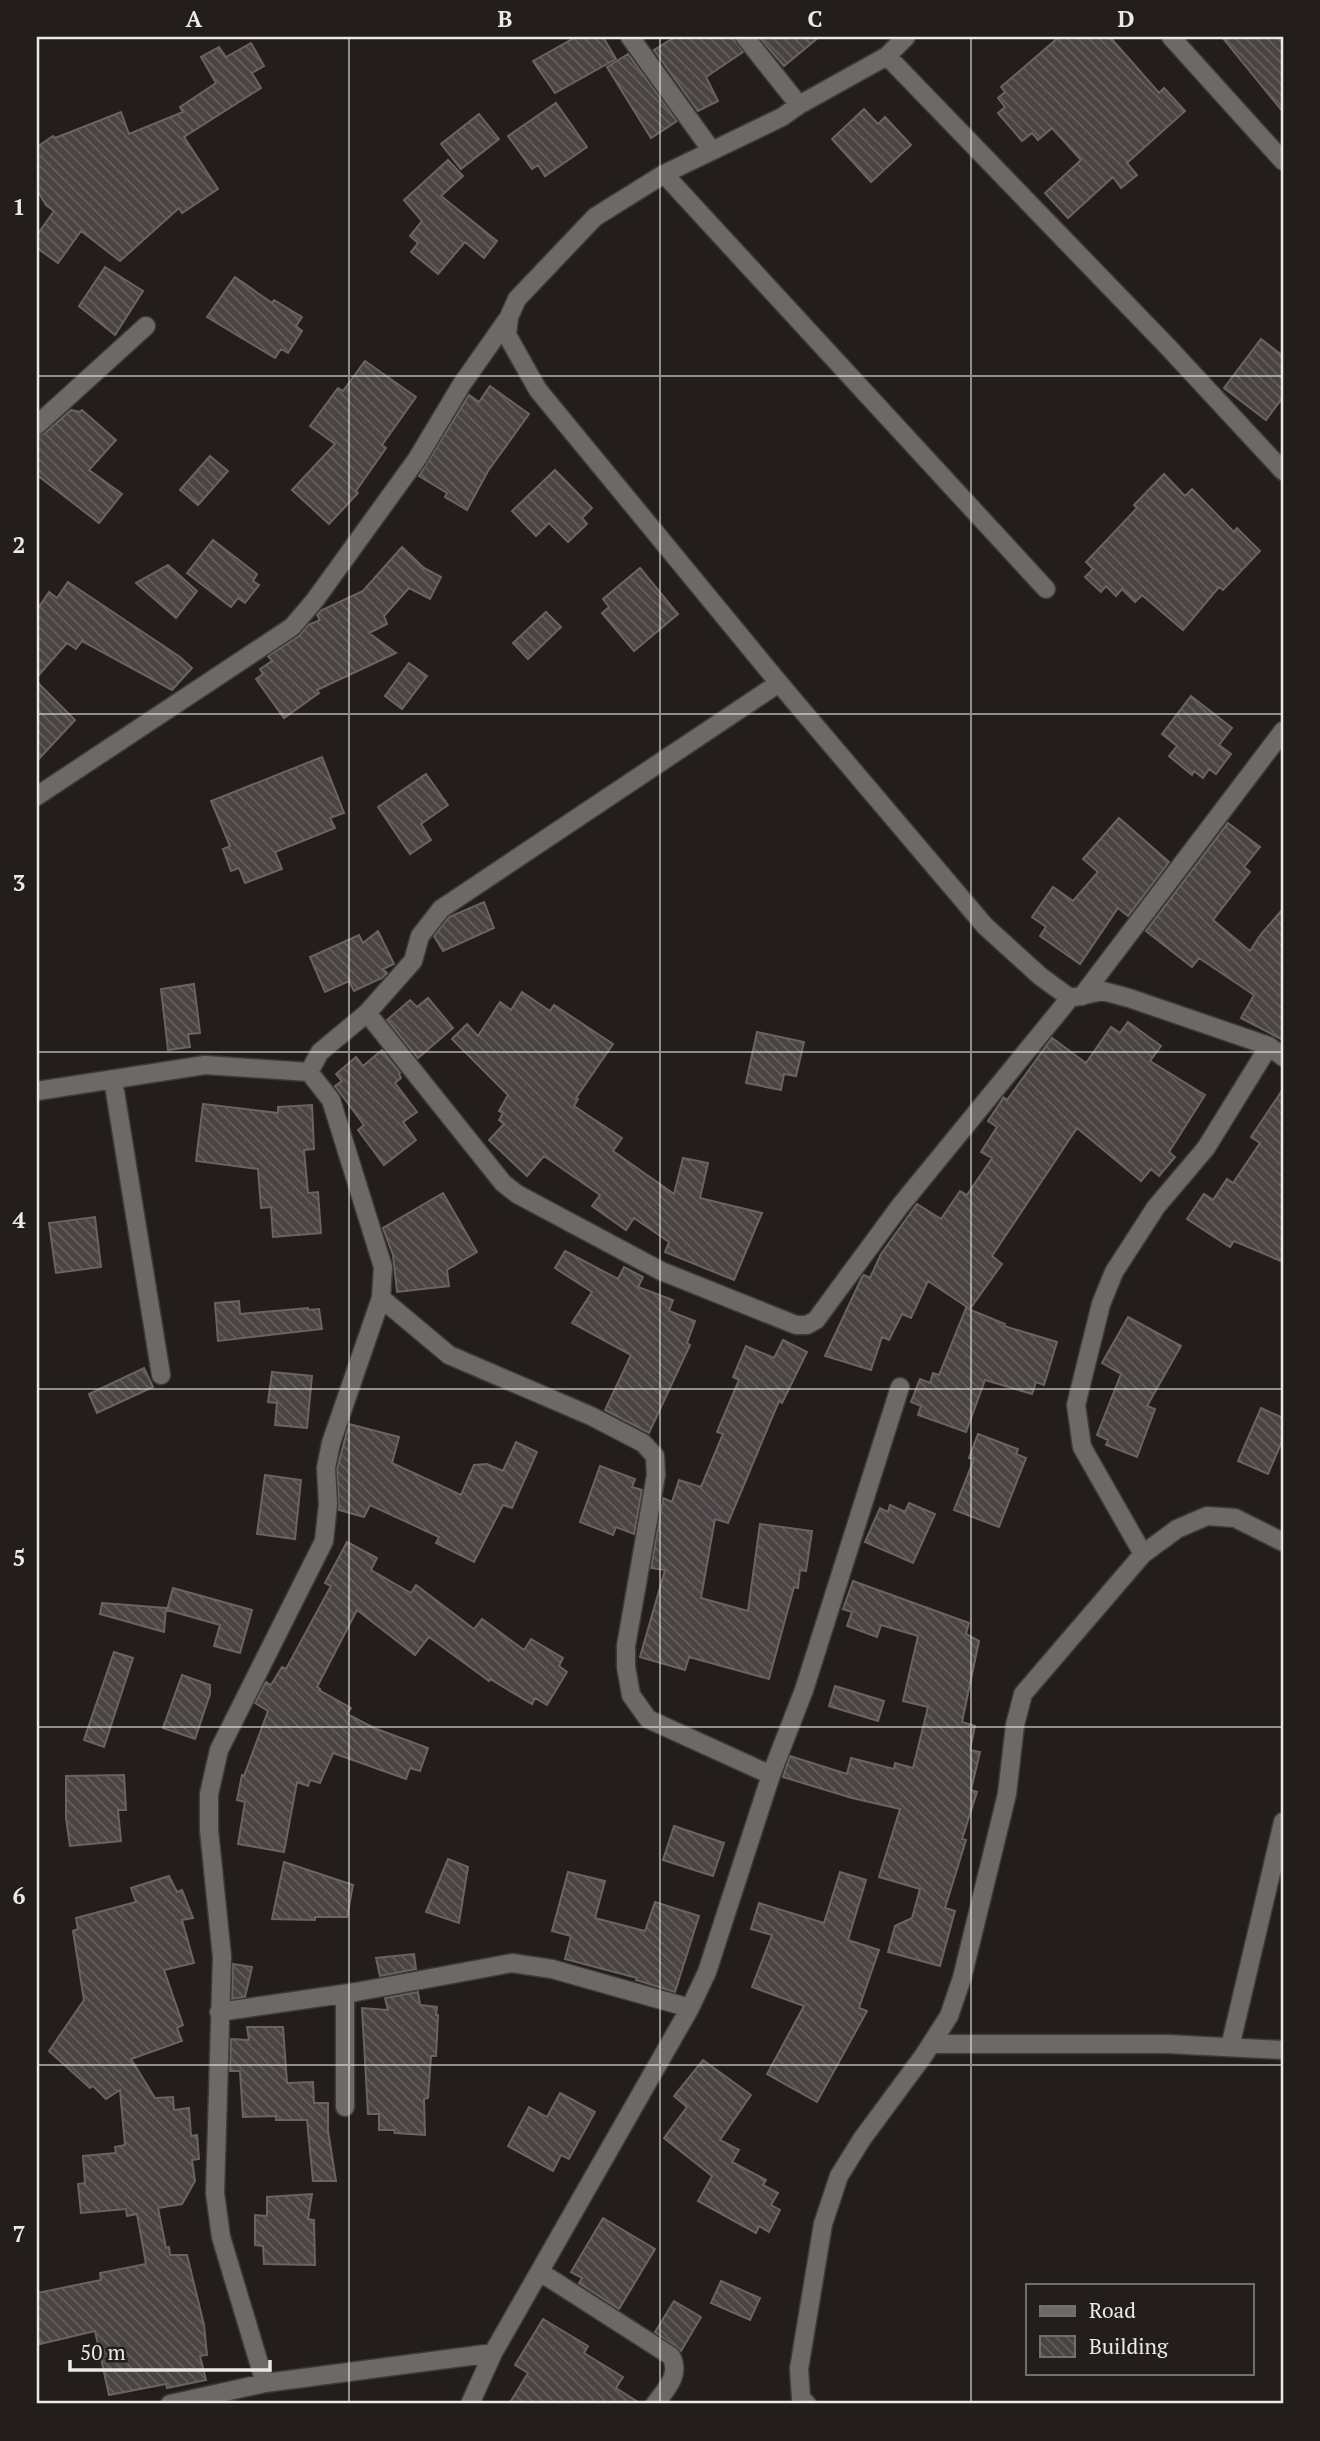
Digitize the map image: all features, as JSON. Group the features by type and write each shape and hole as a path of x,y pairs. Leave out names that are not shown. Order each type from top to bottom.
{"street":[{"path":"630,37 712,151"},
{"path":"745,37 799,105"},
{"path":"37,796 292,627 315,600 417,459 462,384 509,317 517,299 595,217 664,174 782,117 887,56 906,37"},
{"path":"1171,37 1283,162"},
{"path":"887,56 1168,347 1283,471"},
{"path":"664,174 1045,589"},
{"path":"509,317 507,335 538,390 985,926 1040,976 1076,997 1102,991 1129,998 1276,1052 1206,1148 1156,1207 1114,1272 1101,1304 1076,1405 1082,1447 1143,1554"},
{"path":"37,425 146,326"},
{"path":"309,1072 320,1052 367,1013 413,961 420,936 441,909 779,682"},
{"path":"367,1013 496,1174 517,1195 661,1271 796,1325 807,1325 816,1320 900,1206 1076,997 1283,730"},
{"path":"37,1091 205,1065 309,1072 331,1100 383,1268 381,1298 331,1443 326,1468 328,1504 324,1541 219,1750 209,1794 209,1830 222,1957 215,2193 221,2237 265,2383"},
{"path":"113,1079 161,1375"},
{"path":"381,1298 449,1355 591,1416 643,1443 655,1456 656,1475 626,1646 626,1667 631,1695 648,1719 771,1775"},
{"path":"470,2404 493,2353 690,2008 707,1972 771,1775 804,1690 900,1387"},
{"path":"807,2404 801,2398 799,2369 823,2224 839,2176 862,2138 931,2045 949,2016 962,1978 1007,1794 1015,1725 1023,1694 1143,1554 1177,1530 1207,1516 1235,1518 1283,1542"},
{"path":"1230,2047 1283,1822"},
{"path":"219,2012 345,1994 512,1963 552,1969 690,2008"},
{"path":"345,1994 345,2107"},
{"path":"931,2045 1167,2044 1283,2050"},
{"path":"540,2272 671,2356 675,2364 675,2374 655,2404"},
{"path":"170,2404 265,2383 493,2353"}],"building":[{"path":"576,37 603,37 616,59 555,93 533,61"},
{"path":"675,37 734,37 743,52 706,77 718,101 698,111 654,50"},
{"path":"759,37 819,37 784,66"},
{"path":"1059,37 1110,37 1159,93 1164,88 1185,111 1127,163 1137,175 1121,188 1113,177 1068,218 1045,193 1081,160 1052,128 1038,140 1032,133 1022,141 998,113 1005,107 998,98 1005,92 1001,87"},
{"path":"1222,37 1283,37 1283,112"},
{"path":"251,43 264,66 252,73 261,88 184,137 218,189 182,213 179,208 120,261 81,231 58,263 37,248 37,235 54,211 46,205 37,190 37,147 53,136 55,138 121,112 129,134 183,112 180,107 216,83 201,57 219,47 226,57"},
{"path":"628,54 677,121 651,138 607,67"},
{"path":"556,103 587,147 545,176 538,165 532,169 508,136"},
{"path":"864,109 878,124 885,117 911,145 871,182 832,139"},
{"path":"479,114 499,139 461,169 441,144"},
{"path":"448,160 463,176 441,196 497,241 484,258 465,242 438,274 411,252 418,243 410,236 422,221 404,200"},
{"path":"105,267 143,291 115,335 79,306"},
{"path":"235,277 272,303 274,300 302,317 296,326 302,331 288,353 281,349 275,358 207,317"},
{"path":"1261,339 1283,356 1283,397 1266,420 1224,388"},
{"path":"365,361 416,397 382,445 386,448 356,491 358,493 329,524 292,490 335,444 310,426 338,388 343,391"},
{"path":"490,386 529,414 488,471 467,510 445,497 447,493 419,476 469,395 479,402"},
{"path":"71,410 82,410 116,440 89,470 122,494 99,523 37,475 37,436 45,433"},
{"path":"210,456 228,471 198,505 180,490"},
{"path":"555,470 592,508 582,518 587,524 568,542 549,523 536,536 512,511"},
{"path":"1164,474 1185,496 1192,489 1234,532 1237,528 1260,551 1223,590 1219,587 1183,630 1142,595 1135,602 1122,589 1116,596 1106,586 1101,592 1085,577 1093,569 1086,562 1137,508 1134,505"},
{"path":"213,540 257,574 253,581 259,585 245,603 238,598 231,607 187,573"},
{"path":"402,547 424,568 441,577 430,599 409,588 384,616 387,624 369,633 396,653 317,690 319,693 284,718 256,679 263,674 260,669 272,661 268,656 299,636 308,625 320,620 317,615 322,610 363,591"},
{"path":"168,565 197,591 176,618 136,583"},
{"path":"640,568 678,614 634,651 602,613 609,607 603,599"},
{"path":"68,582 180,657 192,668 172,690 82,641 76,649 67,643 37,677 37,610 49,592 57,598"},
{"path":"546,612 561,627 528,659 513,643"},
{"path":"409,663 427,676 402,709 385,696"},
{"path":"37,682 75,720 37,761"},
{"path":"1191,696 1232,728 1219,745 1231,754 1216,774 1209,769 1203,778 1194,771 1192,775 1169,756 1177,746 1162,734"},
{"path":"322,757 344,813 330,818 335,828 275,852 282,869 245,883 239,868 231,871 223,849 230,846 211,801"},
{"path":"426,774 448,805 421,824 431,840 410,854 378,807"},
{"path":"1119,818 1169,862 1128,916 1118,908 1080,964 1040,936 1046,927 1032,917 1053,887 1073,901 1098,872 1083,859"},
{"path":"1228,823 1260,847 1244,867 1250,872 1213,920 1250,951 1283,909 1283,1040 1241,1018 1254,995 1199,958 1192,967 1146,931"},
{"path":"484,902 494,928 443,951 434,936 449,917"},
{"path":"378,931 394,964 383,969 387,973 354,991 349,981 325,992 310,957 359,935 363,943"},
{"path":"194,984 200,1033 188,1034 190,1047 168,1050 161,989"},
{"path":"522,992 550,1011 554,1005 613,1044 576,1098 578,1099 574,1106 622,1138 613,1151 674,1194 683,1158 708,1163 700,1198 762,1213 734,1280 665,1252 669,1242 634,1218 626,1230 592,1206 600,1195 544,1156 527,1176 489,1140 504,1124 499,1120 503,1113 499,1111 508,1095 452,1039 467,1024 478,1036 500,1002 511,1010"},
{"path":"428,998 453,1028 418,1058 387,1020 410,1000 417,1007"},
{"path":"1128,1022 1161,1046 1150,1061 1205,1095 1169,1152 1175,1157 1159,1176 1151,1169 1141,1181 1077,1128 992,1256 1002,1264 970,1309 928,1281 911,1318 902,1314 889,1340 882,1337 871,1370 825,1356 862,1277 864,1275 870,1278 881,1254 917,1204 941,1219 960,1191 967,1195 992,1158 981,1152 997,1127 988,1121 1003,1097 1007,1100 1052,1038 1086,1063 1111,1027 1120,1033"},
{"path":"757,1032 804,1042 796,1076 784,1074 781,1090 746,1083"},
{"path":"382,1050 400,1073 401,1078 395,1083 417,1112 403,1122 416,1140 384,1165 358,1130 364,1125 335,1086 342,1081 336,1074 356,1057 363,1066"},
{"path":"1283,1089 1283,1262 1234,1241 1230,1247 1187,1219 1204,1194 1213,1200 1227,1179 1233,1183 1260,1143 1251,1137"},
{"path":"203,1104 278,1113 278,1107 312,1105 314,1149 304,1150 308,1193 318,1192 321,1233 273,1237 271,1207 261,1208 258,1169 196,1161"},
{"path":"443,1193 477,1252 447,1270 449,1286 397,1292 393,1255 383,1228"},
{"path":"95,1217 101,1267 56,1273 49,1223"},
{"path":"565,1251 618,1279 624,1267 643,1277 638,1287 673,1300 669,1311 695,1321 687,1343 690,1345 649,1433 605,1410 631,1355 572,1323 592,1292 555,1268"},
{"path":"239,1301 240,1314 319,1309 322,1329 218,1341 215,1303"},
{"path":"966,1308 1005,1324 1004,1326 1057,1342 1044,1385 1036,1382 1032,1394 985,1380 966,1432 918,1415 921,1406 911,1402 920,1379 930,1383 933,1373 939,1375"},
{"path":"1128,1317 1181,1346 1147,1406 1155,1409 1137,1457 1106,1445 1108,1440 1097,1435 1121,1374 1102,1363"},
{"path":"783,1340 807,1352 782,1403 779,1401 728,1523 715,1519 701,1598 748,1611 760,1524 812,1531 806,1571 800,1570 798,1588 794,1587 769,1679 689,1657 685,1670 640,1657 665,1570 651,1568 663,1498 672,1502 679,1480 701,1487 723,1434 717,1432 739,1380 733,1377 746,1346 774,1358"},
{"path":"144,1368 153,1387 97,1413 89,1394"},
{"path":"272,1372 312,1376 307,1428 275,1425 277,1403 268,1402"},
{"path":"1261,1408 1283,1418 1283,1439 1268,1474 1238,1461"},
{"path":"349,1424 399,1437 392,1463 461,1495 474,1465 487,1464 503,1471 516,1442 537,1452 512,1508 503,1505 474,1562 436,1543 439,1537 370,1505 364,1517 339,1510 337,1469"},
{"path":"978,1434 1018,1449 1016,1454 1026,1458 999,1527 954,1510 974,1459 969,1458"},
{"path":"600,1466 635,1479 632,1487 642,1490 634,1534 616,1527 613,1535 580,1522"},
{"path":"265,1475 301,1480 295,1539 257,1534"},
{"path":"909,1503 935,1514 913,1563 865,1542 880,1508 888,1512 890,1505 905,1512"},
{"path":"347,1542 377,1558 371,1570 411,1593 416,1585 474,1629 482,1619 524,1650 531,1639 563,1658 559,1666 567,1672 547,1705 535,1698 532,1704 490,1679 489,1681 429,1637 415,1655 357,1610 317,1687 351,1708 347,1714 374,1728 428,1748 420,1771 410,1768 406,1779 333,1753 320,1783 310,1780 308,1786 297,1782 284,1852 238,1844 245,1802 237,1800 242,1775 244,1776 268,1711 255,1703 266,1682 271,1685 282,1667 286,1669 331,1586 325,1583"},
{"path":"853,1581 969,1623 966,1634 979,1641 962,1722 975,1726 970,1750 980,1752 971,1790 977,1792 962,1839 966,1840 945,1908 955,1911 940,1966 888,1952 895,1926 912,1918 920,1889 879,1877 900,1809 783,1777 790,1756 847,1774 851,1758 894,1769 895,1763 913,1768 928,1707 903,1701 918,1636 881,1625 877,1637 847,1626 852,1612 843,1609"},
{"path":"173,1588 252,1610 240,1653 214,1646 220,1625 167,1610"},
{"path":"102,1603 166,1608 164,1632 100,1614"},
{"path":"114,1652 133,1658 104,1747 84,1740"},
{"path":"182,1675 210,1685 210,1694 195,1739 163,1728"},
{"path":"835,1686 884,1701 878,1721 829,1706"},
{"path":"124,1775 126,1810 118,1810 121,1841 70,1846 66,1818 66,1776"},
{"path":"674,1826 724,1843 713,1876 663,1860"},
{"path":"448,1859 468,1867 459,1923 426,1912"},
{"path":"284,1862 353,1885 347,1917 315,1917 315,1920 272,1919"},
{"path":"568,1872 605,1881 595,1918 645,1931 655,1902 699,1916 675,1992 636,1980 637,1978 565,1959 571,1936 552,1931"},
{"path":"840,1872 866,1880 848,1940 879,1950 859,2008 867,2011 817,2102 767,2074 804,2006 752,1987 772,1935 751,1929 759,1903 824,1923"},
{"path":"169,1876 177,1892 182,1890 193,1918 182,1920 194,1963 164,1970 183,2025 177,2028 182,2041 131,2059 155,2098 173,2097 174,2110 189,2108 191,2136 197,2135 199,2159 192,2160 195,2181 182,2204 158,2208 166,2248 169,2247 170,2255 187,2255 204,2325 207,2355 200,2356 206,2380 167,2388 166,2384 109,2395 95,2331 40,2344 37,2333 37,2293 101,2280 100,2273 146,2264 137,2214 127,2216 126,2209 81,2213 78,2184 85,2183 83,2156 116,2153 115,2147 125,2145 120,2090 106,2099 49,2051 84,2000 73,1931 78,1929 76,1918 136,1902 131,1888"},
{"path":"414,1954 416,1969 380,1976 376,1958"},
{"path":"233,1964 252,1967 245,1997 232,1999"},
{"path":"418,1992 420,2005 437,2007 438,2015 436,2056 431,2056 428,2098 424,2099 425,2135 379,2130 379,2114 368,2114 362,2008 388,2010 385,1998"},
{"path":"247,2027 283,2027 287,2083 313,2082 314,2103 328,2103 328,2131 336,2181 313,2181 307,2120 276,2120 276,2116 243,2117 240,2071 230,2071 231,2039 249,2040"},
{"path":"703,2060 751,2095 720,2140 739,2150 732,2162 766,2180 763,2185 778,2193 771,2205 780,2210 769,2232 759,2226 756,2233 698,2201 712,2176 664,2138 687,2107 674,2096"},
{"path":"560,2093 595,2112 569,2159 561,2155 553,2171 508,2146 529,2107 547,2117"},
{"path":"312,2194 308,2219 314,2220 315,2265 264,2264 263,2246 255,2245 255,2215 267,2216 267,2197"},
{"path":"603,2218 655,2249 619,2309 579,2283 582,2278 571,2272"},
{"path":"721,2281 760,2298 750,2320 711,2303"},
{"path":"674,2301 701,2317 681,2351 655,2332"},
{"path":"543,2319 588,2346 584,2353 623,2377 616,2388 641,2404 509,2404 528,2373 515,2365"}]}
